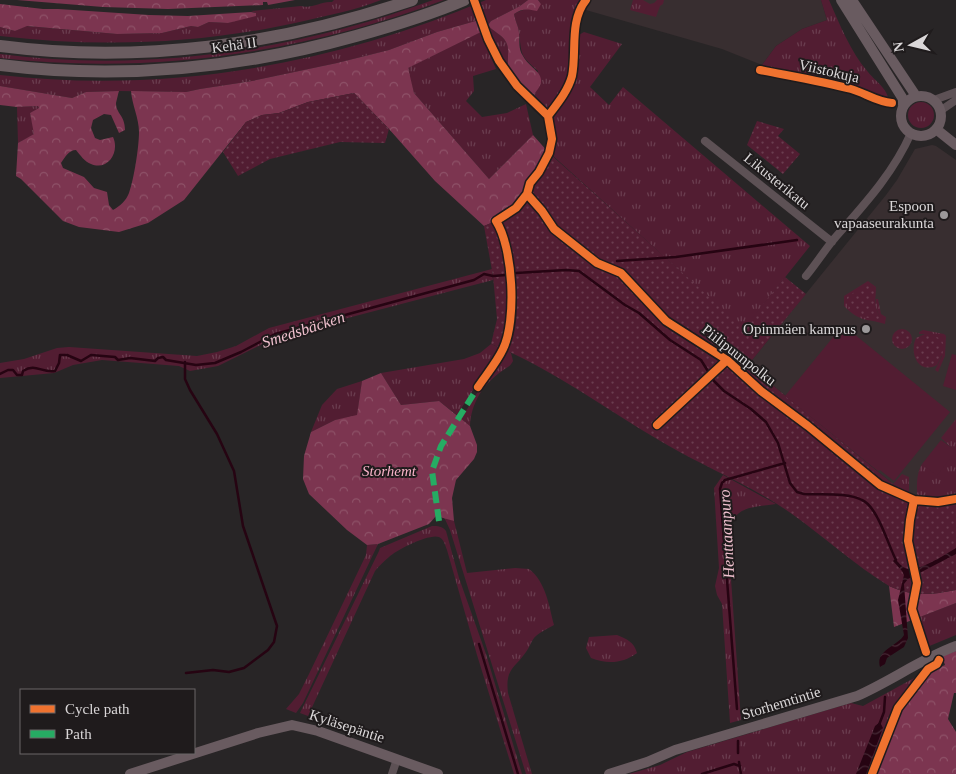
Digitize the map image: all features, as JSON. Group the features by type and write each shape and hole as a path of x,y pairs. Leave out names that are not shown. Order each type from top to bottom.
{"highway":[{"name":"Kehä II","path":"0,46 59,51 112,52 207,47 263,39 329,25 412,0"},
{"name":"Kehä II","path":"0,65 59,70 111,71 161,70 214,65 267,57 332,43 388,28 464,0"}],"main road":[{"path":"841,0 903,99 904,105 901,121 906,129 911,133 922,136 936,129 941,118 940,111 934,100 922,95 916,96 904,105"},
{"path":"852,0 916,96"},
{"path":"936,129 956,145"},
{"name":"Storhemtintie","path":"610,774 647,762 675,750 857,696 881,685 936,654 956,646"},
{"name":"Kyläsepäntie","path":"195,753 287,725 304,727 438,774"},
{"name":"Kyläsepäntie","path":"135,773 193,754"}],"street":[{"path":"934,100 956,92"},
{"path":"940,111 956,100"},
{"path":"806,276 886,178 905,147 911,133"},
{"name":"Likusterikatu","path":"705,141 832,242"},
{"path":"392,774 398,759"}],"shaded area":[{"path":"592,0 821,0 827,20 802,29 776,46 762,65 722,49 586,10 587,5"},
{"name":"Opinmäen kampus","path":"932,145 956,160 956,497 923,498 909,494 893,484 748,365 886,195 915,149"}],"green space":[{"path":"17,0 295,0 268,5 267,2 263,2 263,5 168,9 103,7"},
{"path":"334,0 381,0 343,12 266,29 190,39 114,43 38,40 0,36 0,27 15,31 26,26 117,34 162,33 191,26 198,27 209,22 228,23 256,13 251,11 305,7"},
{"path":"433,0 444,0 336,34 281,46 225,55 113,64 57,63 0,58 0,54 110,61 165,59 220,53 274,45 328,33 381,18"},
{"path":"486,0 528,0 491,21 488,25 506,42 508,66 511,73 502,64 483,13 477,16 479,20 437,32 389,50 252,81 186,92 86,92 72,98 0,86 0,75 63,80 125,80 187,77 248,69 368,42 428,23"},
{"path":"528,0 538,0 541,4 537,11 525,10 514,14 519,31 521,53 541,77 539,87 534,94 531,94 517,82 511,74 508,66 506,42 488,25 491,21"},
{"path":"538,0 582,0 574,24 568,73 565,85 558,99 546,111 524,88 531,94 538,71 523,55 514,14 541,4"},
{"path":"633,0 643,0 650,4 657,0 664,0 656,17 630,10"},
{"path":"821,0 829,0 856,55 883,88 888,99 821,78 794,75 762,65 776,46 802,29 827,20"},
{"path":"0,4 43,9 149,15 188,16 251,12 256,13 256,16 228,23 209,22 198,27 191,26 162,33 117,34 27,26 15,31 0,27"},
{"path":"479,20 483,31 408,68 414,93 489,179 533,135 549,153 539,172 530,183 527,194 516,208 496,221 484,226 435,181 354,93 308,102 279,113 262,115 246,122 184,200 148,223 119,232 79,227 63,221 16,176 18,143 34,134 30,113 39,108 38,106 17,107 0,105 0,86 72,98 86,92 119,91 116,107 124,121 125,130 119,133 111,115 104,114 93,120 91,128 95,138 100,140 113,137 115,149 111,159 103,165 91,164 74,150 61,163 63,168 84,177 94,188 107,192 109,205 113,210 128,196 136,163 139,127 131,91 186,92 252,81 389,50 437,32"},
{"path":"480,32 496,69 473,76 474,91 466,101 482,117 507,113 526,104 533,135 489,179 414,93 407,68"},
{"path":"584,32 622,44 590,87 609,105 623,87 810,246 744,329 551,154 554,136 552,124 554,113 574,76 577,36"},
{"path":"354,93 389,129 385,143 340,142 270,159 238,176 223,152 246,122 262,115 279,113 308,102"},
{"path":"921,102 931,105 934,115 931,125 921,128 911,125 908,115 911,105"},
{"path":"38,106 39,109 30,113 35,134 18,143 17,107"},
{"path":"757,121 784,129 778,136 800,154 783,174 747,145"},
{"path":"549,153 744,328 785,277 806,294 748,365 893,484 908,493 923,498 956,497 956,590 922,594 906,592 889,586 777,504 669,446 537,366 491,344 497,319 493,276 484,226 496,221 516,208 527,194 530,183 539,172"},
{"path":"492,269 493,280 279,336 218,366 190,371 179,366 102,360 73,365 54,373 0,378 0,363 24,359 57,348 69,347 197,356 217,352 236,346 269,328"},
{"path":"868,281 876,287 876,289 866,285 880,319 875,305 876,299 878,299 881,314 886,317 885,324 859,318 844,306 844,296"},
{"path":"866,285 876,289 875,305 880,320 862,317 847,305 847,297"},
{"path":"843,325 950,412 894,481 880,470 878,471 785,396"},
{"path":"902,329 909,332 912,339 909,346 902,349 895,346 892,339 895,332"},
{"path":"923,330 946,336 945,356 938,372 935,370 942,356 925,334 919,334"},
{"path":"925,334 933,335 942,340 944,348 937,365 930,367 920,365 914,350 916,338"},
{"path":"491,344 500,348 457,415 439,401 401,405 381,373 464,359 480,353"},
{"path":"504,349 511,353 513,361 510,366 489,382 479,395 473,410 470,426 461,419"},
{"path":"952,354 956,355 956,390 943,386"},
{"name":"Storhemt","path":"381,373 401,405 439,401 470,426 477,445 477,452 474,459 456,480 452,498 454,521 436,516 429,524 378,544 367,545 347,530 309,494 303,479 304,456 311,432 335,420 357,415 362,381"},
{"path":"362,381 357,416 335,420 311,432 322,405 337,389"},
{"path":"956,419 956,497 941,499 917,497 918,476 922,464 937,475 955,451 941,438"},
{"path":"941,440 956,451 937,476 922,464"},
{"path":"902,474 909,477 909,494 893,484"},
{"path":"723,475 776,504 743,510 733,519 730,527 728,537 741,720 730,723 722,604 715,586 719,568 714,488"},
{"path":"444,517 454,521 467,573 515,568 529,569 535,574 546,595 554,625 534,638 526,652 511,670 507,685 532,774 526,774 450,530"},
{"path":"432,526 443,528 446,531 459,578 486,654 522,774 514,774 447,550 439,537 428,537 406,547 389,557 375,571 308,716 300,713 380,548"},
{"path":"378,544 303,703 296,713 286,709 299,694 309,674 366,555 367,545"},
{"path":"889,586 906,592 922,594 956,590 956,603 894,627"},
{"path":"956,603 956,635 927,647 917,618"},
{"path":"617,635 630,641 637,653 626,659 614,662 591,658 586,648 589,637"},
{"path":"956,651 956,693 954,693 948,719 956,732 956,774 875,774 900,710 925,674 945,665 942,656"},
{"path":"916,677 889,724 869,774 629,774 660,765 687,752 851,703 863,706"}],"water":[{"path":"956,548 956,554 908,579 904,584 908,638 904,647 887,658 885,664 880,667 879,661 884,652 904,635 898,600 904,575 893,561 895,559 904,568 918,568"},
{"path":"880,722 883,728 866,774 856,774 875,726"}],"waterway":[{"path":"617,261 676,257 797,240"},
{"name":"Smedsbäcken","path":"516,273 579,271 639,313 670,340 701,360 714,381 724,391 751,409 766,422 778,443 790,483 797,492 856,497 868,504 878,518 896,560"},
{"name":"Smedsbäcken","path":"0,374 13,370 17,375 22,375 23,371 32,368 55,371 60,355 67,355 81,361 91,355 115,357 118,360 130,358 155,361 163,357 166,360 196,365 215,363 275,334 474,280 484,274 493,276 506,275"},
{"path":"185,362 185,379 217,434 234,471 243,526 277,626 274,642 268,650 244,668 229,672 213,670 186,673"},
{"name":"Henttaanpuro","path":"737,709 720,489 725,480 785,463"},
{"path":"479,644 518,774"},
{"path":"879,725 884,712 885,697"},
{"name":"Henttaanpuro","path":"738,741 738,753"},
{"name":"Henttaanpuro","path":"739,762 741,774"},
{"path":"702,774 734,764 740,766"}],"marked path":[{"path":"439,521 432,471 441,446 478,387"}],"cycle path":[{"path":"474,0 488,39 499,61 517,86 548,116 552,139 549,153 539,172 530,183 527,194 516,208 496,221 502,233 509,265 511,284 510,320 503,349 495,364 478,387"},
{"path":"548,116 562,97 572,76 575,27 577,17 586,0"},
{"name":"Viistokuja","path":"760,70 840,86 881,101 892,103"},
{"name":"Piilipuunpolku","path":"527,194 554,229 597,263 621,273 666,321 727,360 761,391 808,426 880,485 914,500 938,502 956,499"},
{"name":"Piilipuunpolku","path":"657,425 727,360"},
{"path":"914,500 908,541 917,583 912,609 926,652"},
{"path":"872,774 898,708 928,669 937,664 939,660"}],"place":[{"name":"Espoon vapaaseurakunta","path":"944,215"},
{"name":"Opinmäen kampus","path":"866,329"}]}
